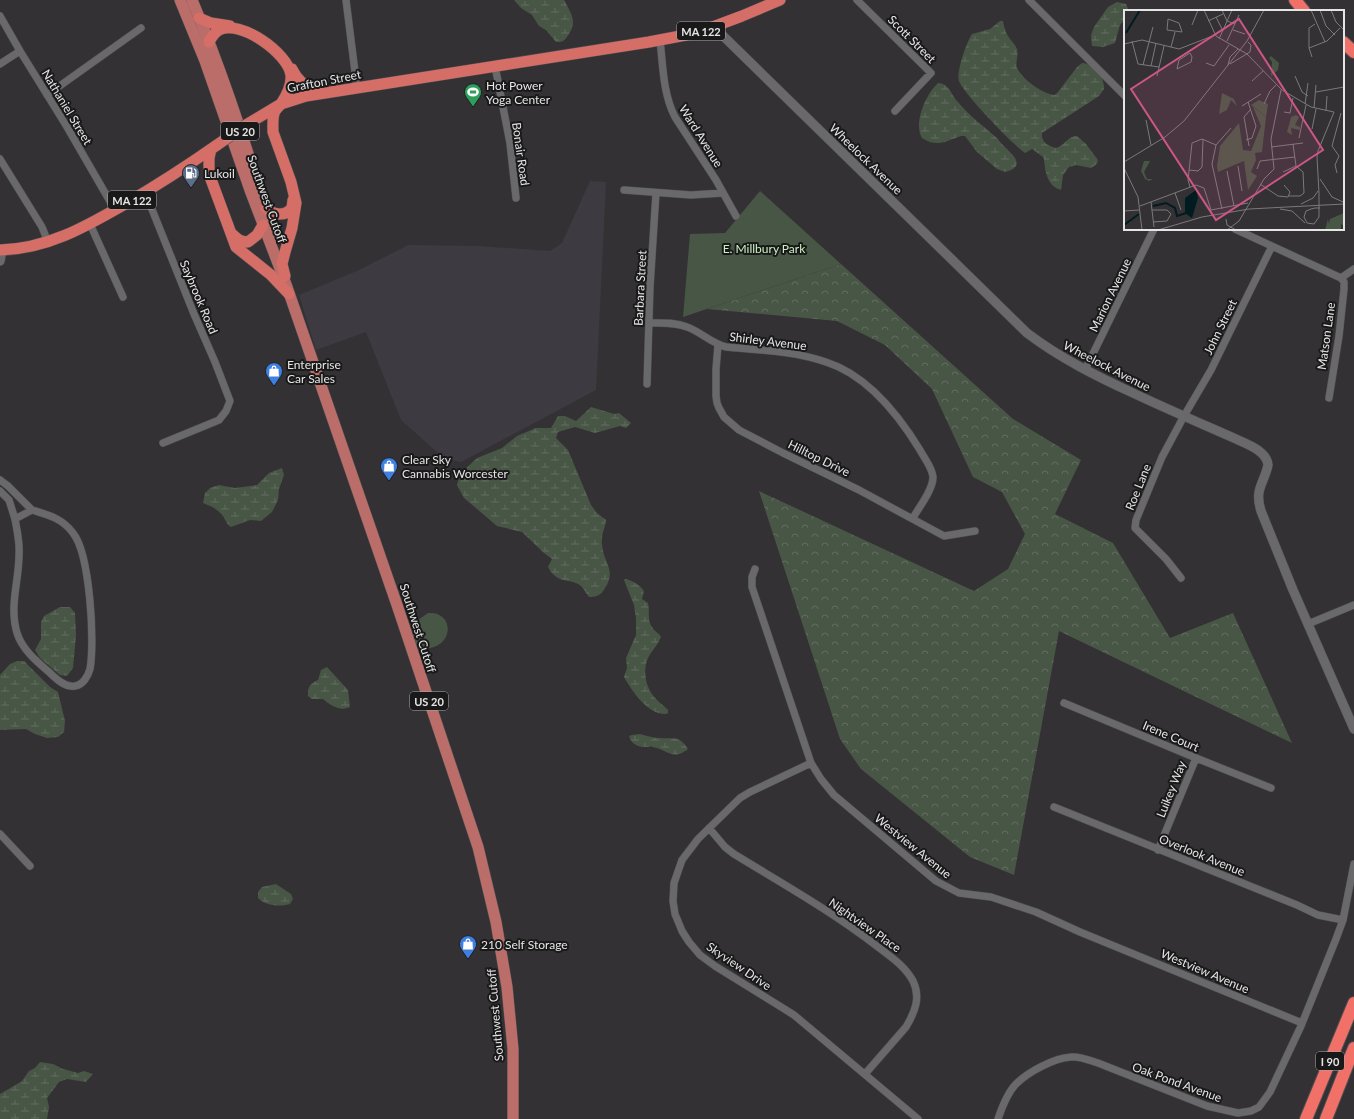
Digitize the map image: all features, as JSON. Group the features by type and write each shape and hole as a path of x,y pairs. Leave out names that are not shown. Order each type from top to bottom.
{"highway":[{"name":"MA 122","path":"660,40 686,35 714,27 780,0"},
{"path":"1296,0 1303,10"},
{"path":"1304,0 1312,10"},
{"path":"199,18 215,24 250,30 265,37 286,59 297,79 318,93"},
{"path":"209,42 219,30 230,29 250,34 279,54 288,66 291,75 290,87 276,110 273,124 273,132 291,182 296,203 292,228 282,264"},
{"name":"Grafton Street","path":"1,254 16,248 59,239 90,224 188,165 251,122 281,104 292,100 318,93 660,40"},
{"path":"1344,43 1354,52"},
{"path":"1344,52 1354,60"},
{"path":"251,122 262,122 270,130 292,197 292,208 286,213 277,214 266,208"},
{"path":"214,147 208,158 209,174 233,242 241,252 267,272 289,294"},
{"path":"188,165 201,168 209,174"},
{"path":"230,232 241,242 248,242 257,235 263,225"},
{"name":"Southwest Cutoff","path":"282,264 285,276"},
{"name":"I 90","path":"1306,1119 1354,1003"},
{"name":"I 90","path":"1326,1119 1354,1048"}],"main road":[{"name":"Southwest Cutoff","path":"180,0 205,61 289,294 397,605 478,847 496,922 507,987 513,1049 513,1119"},
{"name":"Southwest Cutoff","path":"192,0 234,112 266,208 282,264"},
{"name":"Southwest Cutoff","path":"285,276 289,294"}],"street":[{"path":"346,0 357,88"},
{"name":"Scott Street","path":"857,0 931,73 895,111"},
{"path":"1029,0 1124,95"},
{"name":"Nathaniel Street","path":"0,16 115,210"},
{"name":"Wheelock Avenue","path":"714,27 1014,322 1046,347 1085,370 1248,445 1264,456 1268,465 1260,487 1258,499 1259,504 1308,624 1354,729"},
{"path":"47,94 141,28"},
{"name":"Ward Avenue","path":"660,40 664,78 670,108 674,117 716,180 736,216"},
{"path":"0,64 20,51"},
{"name":"Bonair Road","path":"495,66 510,143 516,198"},
{"path":"0,159 3,170 42,227 48,242"},
{"path":"624,190 691,195 723,193"},
{"name":"Saybrook Road","path":"145,192 230,401 227,410 219,420 163,443"},
{"name":"Barbara Street","path":"647,384 650,287 656,193"},
{"path":"90,224 123,297"},
{"name":"Marion Avenue","path":"1085,370 1154,230"},
{"path":"1237,230 1341,278 1354,268"},
{"name":"John Street","path":"1184,416 1211,370 1272,246"},
{"name":"Matson Lane","path":"1328,398 1339,336 1344,290 1344,282 1341,278"},
{"name":"Shirley Avenue","path":"649,323 668,323 688,327 718,345 796,354 825,362 845,371 872,391 896,417 911,436 928,463 933,477 931,486 913,518"},
{"name":"Hilltop Drive","path":"718,345 716,369 716,396 718,408 724,417 740,430 913,518 944,536 975,531"},
{"name":"Roe Lane","path":"1181,578 1166,559 1135,528 1136,520 1162,457 1184,416"},
{"path":"0,480 32,510 51,516 65,524 74,534 82,551 88,582 92,616 91,657 88,675 82,683 76,686 69,686 61,682 40,664 24,647 17,633 13,613 19,554 15,519 9,500 0,491"},
{"path":"15,519 32,510"},
{"name":"Westview Avenue","path":"755,569 752,577 752,587 811,764 820,779 834,795 936,881 959,893 991,897 1036,912 1080,932 1302,1023"},
{"path":"1308,624 1354,605"},
{"name":"Irene Court","path":"1064,703 1271,788"},
{"name":"Luikey Way","path":"1158,850 1196,758"},
{"name":"Skyview Drive","path":"811,764 740,798 698,839 682,860 674,883 673,901 675,914 682,931 700,955 715,966 794,1015 918,1119"},
{"name":"Overlook Avenue","path":"1054,807 1297,905 1318,915 1343,920"},
{"name":"Nightview Place","path":"709,828 725,847 734,854 834,916 865,937 907,971 917,992 917,1000 911,1018 906,1027 865,1074"},
{"path":"0,834 30,866"},
{"name":"Oak Pond Avenue","path":"998,1119 1006,1098 1016,1083 1041,1067 1060,1059 1071,1057 1082,1058 1098,1063 1207,1106 1238,1113 1252,1111 1259,1107 1270,1092 1302,1023 1334,946 1343,920 1354,864"}],"shaded area":[{"path":"590,181 606,182 596,390 461,462 445,459 401,420 366,332 316,350 299,295 359,270 408,245 478,246 550,251 562,243"}],"green space":[{"path":"514,0 564,0 573,18 572,27 567,37 561,42 556,42 546,30 539,26 532,15 521,8"},
{"path":"1117,2 1126,4 1129,10 1124,10 1124,20 1120,25 1115,43 1103,47 1092,46 1091,35 1094,27 1108,7"},
{"path":"1000,21 1003,21 1006,33 1017,49 1017,68 1028,81 1039,89 1055,95 1077,67 1082,63 1091,66 1098,72 1103,80 1104,89 1099,96 1042,133 1044,141 1050,146 1056,148 1071,137 1077,136 1086,144 1098,160 1097,164 1091,168 1076,165 1069,167 1063,175 1061,190 1054,187 1050,182 1043,157 1032,149 1025,153 1019,148 1000,130 969,96 959,81 958,77 960,64 972,34 990,29"},
{"path":"938,83 945,85 967,112 998,139 1010,152 1016,161 1016,165 1013,169 1005,172 997,169 977,152 965,136 942,143 932,143 922,138 919,125 922,109 929,94"},
{"name":"E. Millbury Park","path":"760,191 841,264 683,317 690,234 725,233"},
{"path":"841,264 1013,419 1081,460 1055,514 1113,543 1170,638 1233,613 1292,743 1059,631 1014,875 970,857 861,769 840,739 759,491 974,591 1008,569 1025,534 1002,492 973,477 932,389 885,345 837,321 707,309"},
{"path":"591,407 614,414 619,413 631,423 626,428 620,426 595,433 575,427 558,432 556,438 568,450 591,505 597,513 606,520 602,544 610,571 610,576 605,588 600,594 589,597 577,583 556,577 548,567 552,559 522,532 497,526 464,498 457,485 460,474 477,458 502,448 517,436 536,428 551,428 558,416 565,416 576,421"},
{"path":"282,468 284,475 279,489 278,500 272,512 261,521 250,520 231,527 218,511 203,503 205,493 210,488 219,485 235,488 257,485 269,473"},
{"path":"625,579 636,583 644,591 642,599 648,603 650,624 661,637 646,662 646,676 648,686 652,694 668,710 668,713 666,714 653,711 641,701 631,689 624,677 627,668 626,658 636,635 634,605 624,580"},
{"path":"60,607 70,607 75,613 76,635 73,668 67,676 60,675 40,658 35,650 41,639 41,622 44,616"},
{"path":"428,613 436,614 442,617 448,628 447,634 444,640 438,645 426,649 419,649 417,648 410,628 411,625"},
{"path":"17,661 24,661 50,687 58,692 65,721 64,732 58,737 47,738 26,729 0,730 0,675 10,664"},
{"path":"327,667 348,690 350,707 343,709 339,708 323,699 312,699 308,696 310,686 318,680 321,670"},
{"path":"640,734 655,738 676,739 682,742 688,749 678,754 670,754 658,748 638,746 631,741 629,736"},
{"path":"276,884 291,894 293,899 290,904 273,905 265,903 258,898 258,892 262,887"},
{"path":"40,1062 53,1064 63,1069 78,1073 84,1071 93,1074 86,1082 67,1079 59,1082 47,1098 49,1107 47,1119 0,1119 0,1094 22,1081 29,1071 35,1068"}],"place":[{"name":"Hot Power Yoga Center","path":"473,107"},
{"name":"Lukoil","path":"191,188"},
{"name":"Enterprise Car Sales","path":"274,386"},
{"name":"Clear Sky Cannabis Worcester","path":"389,481"},
{"name":"210 Self Storage","path":"468,959"}]}
